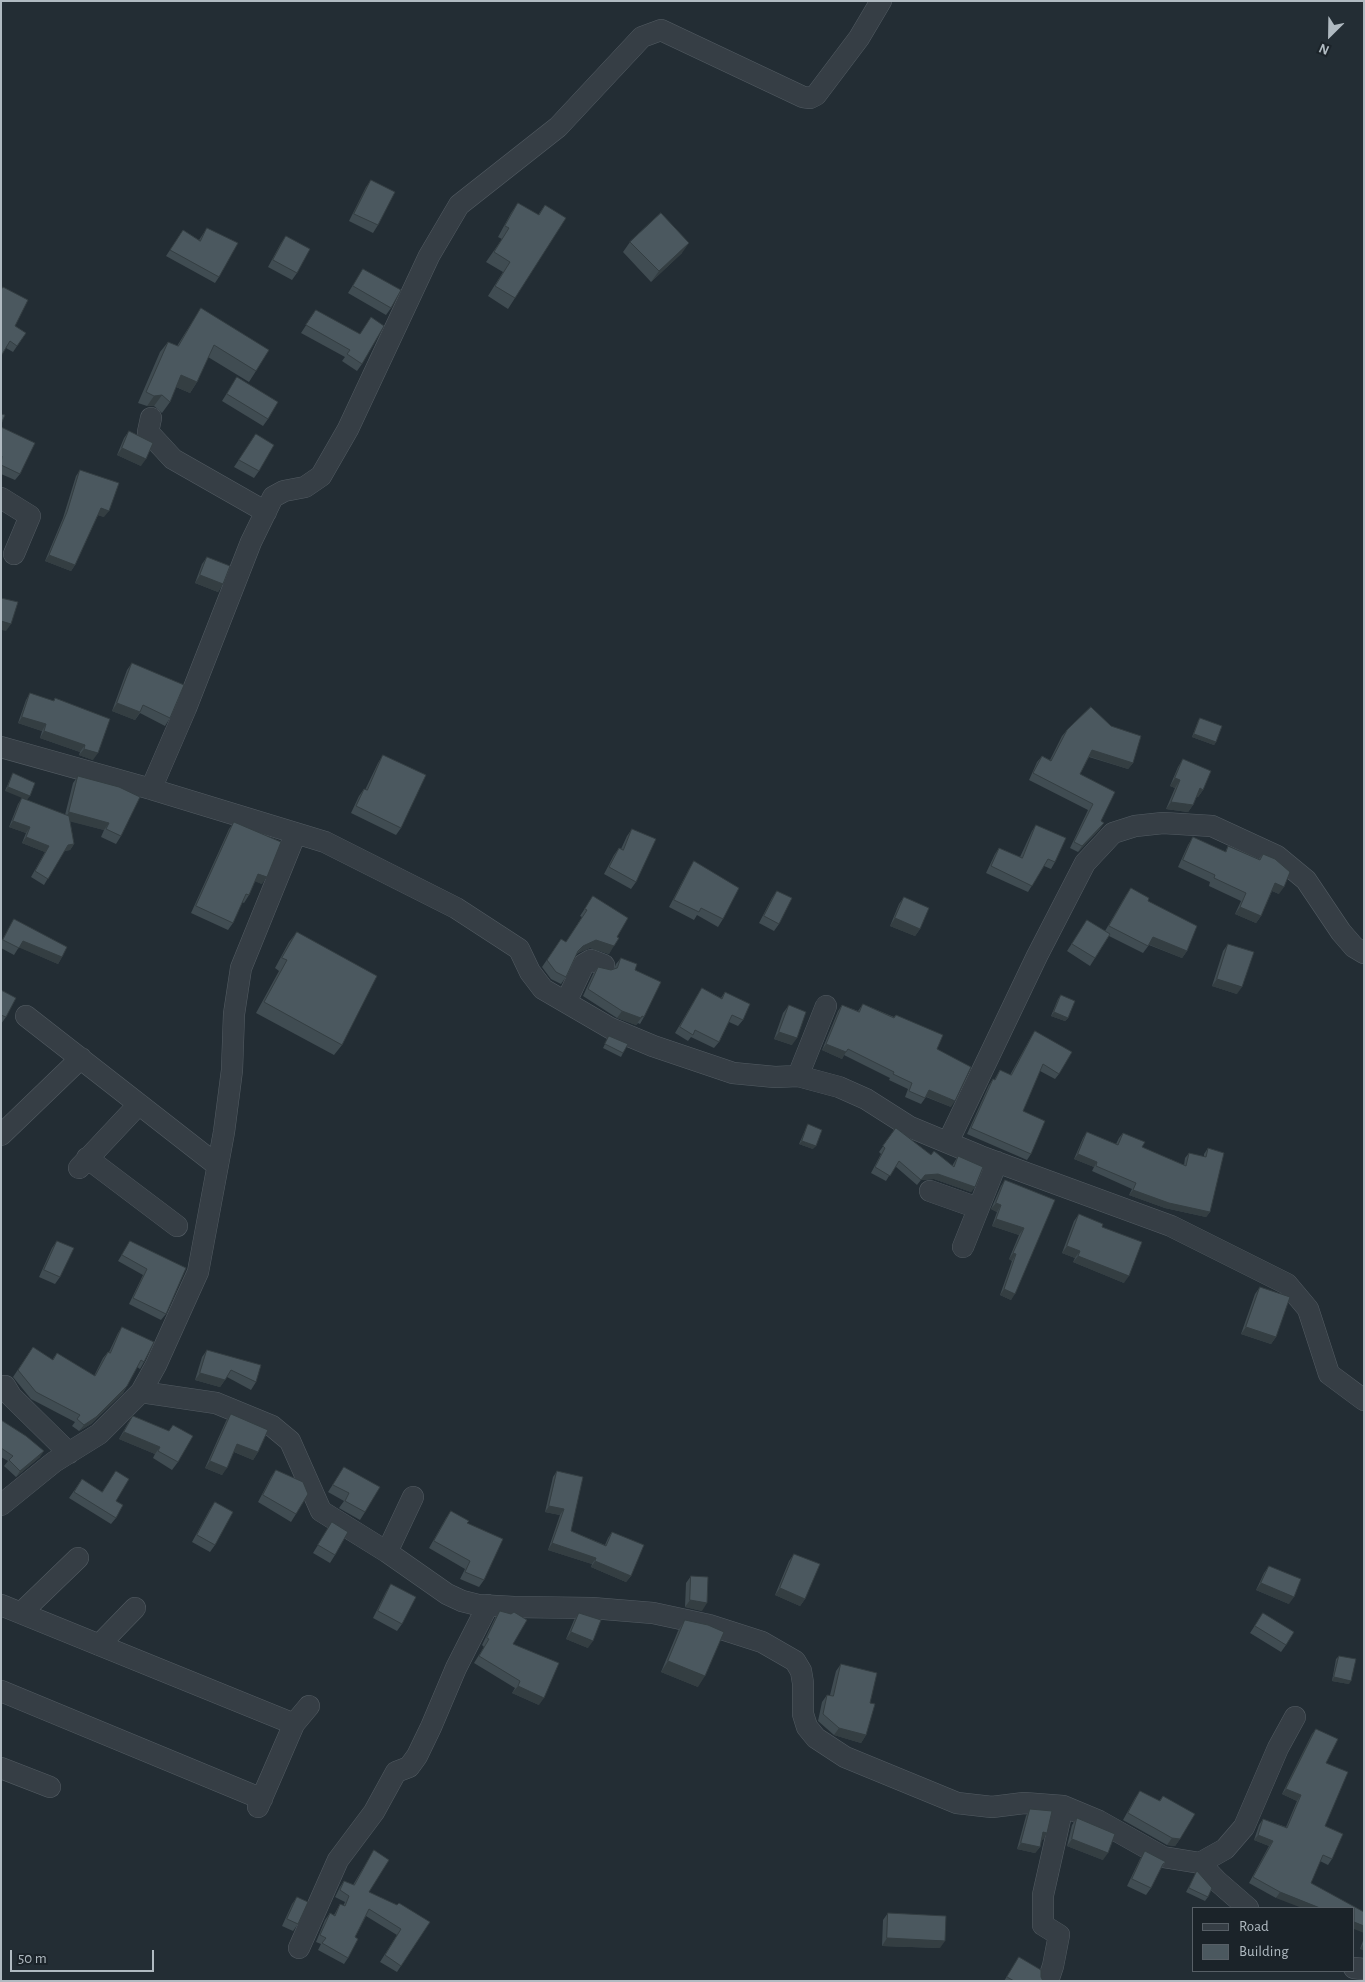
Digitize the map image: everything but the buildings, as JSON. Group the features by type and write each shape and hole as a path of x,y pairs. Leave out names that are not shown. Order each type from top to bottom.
{"street":[{"path":"150,789 186,708 251,542 273,497 284,491 305,487 321,476 348,429 428,256 459,205 558,127 642,37 661,30 803,97 810,98 816,95 859,38 881,1"},
{"path":"151,418 148,432 173,459 266,512"},
{"path":"1,498 30,516 14,554"},
{"path":"1,747 150,789 295,835 324,842 456,908 519,949 530,972 543,989 618,1031 653,1046 733,1073 775,1077 798,1076 839,1087 866,1099 910,1127 996,1162 1171,1226 1287,1284 1308,1309 1330,1374 1364,1400"},
{"path":"948,1142 1037,956 1085,863 1113,832 1135,826 1163,823 1212,826 1277,856 1306,880 1341,932 1354,947 1364,953"},
{"path":"1,1504 54,1462 99,1434 141,1392 156,1366 198,1272 224,1132 232,1070 234,1014 241,968 295,835"},
{"path":"566,1002 584,964 591,960 604,965"},
{"path":"798,1076 826,1006"},
{"path":"26,1016 212,1162"},
{"path":"1,1135 81,1058"},
{"path":"139,1104 83,1163 177,1226"},
{"path":"962,1248 996,1162"},
{"path":"930,1191 978,1208"},
{"path":"4,1386 18,1403 69,1453"},
{"path":"141,1392 216,1403 272,1426 290,1441 321,1511 387,1552 447,1594 462,1601 488,1605 592,1608 654,1613 709,1625 762,1642 795,1661 803,1683 803,1714 807,1727 816,1738 845,1757 957,1803 992,1808 1024,1803 1063,1806 1100,1821 1163,1857 1200,1863 1247,1907"},
{"path":"387,1552 413,1497"},
{"path":"21,1613 78,1558"},
{"path":"1,1605 294,1724"},
{"path":"299,1948 338,1860 374,1812 396,1772 409,1767 417,1756 456,1668 488,1605"},
{"path":"99,1645 135,1608"},
{"path":"1,1691 260,1803 294,1724 309,1706"},
{"path":"1200,1863 1225,1849 1244,1827 1278,1748 1295,1717"},
{"path":"1,1768 50,1787"},
{"path":"1048,1981 1059,1935 1043,1925 1043,1895 1063,1806"}]}
